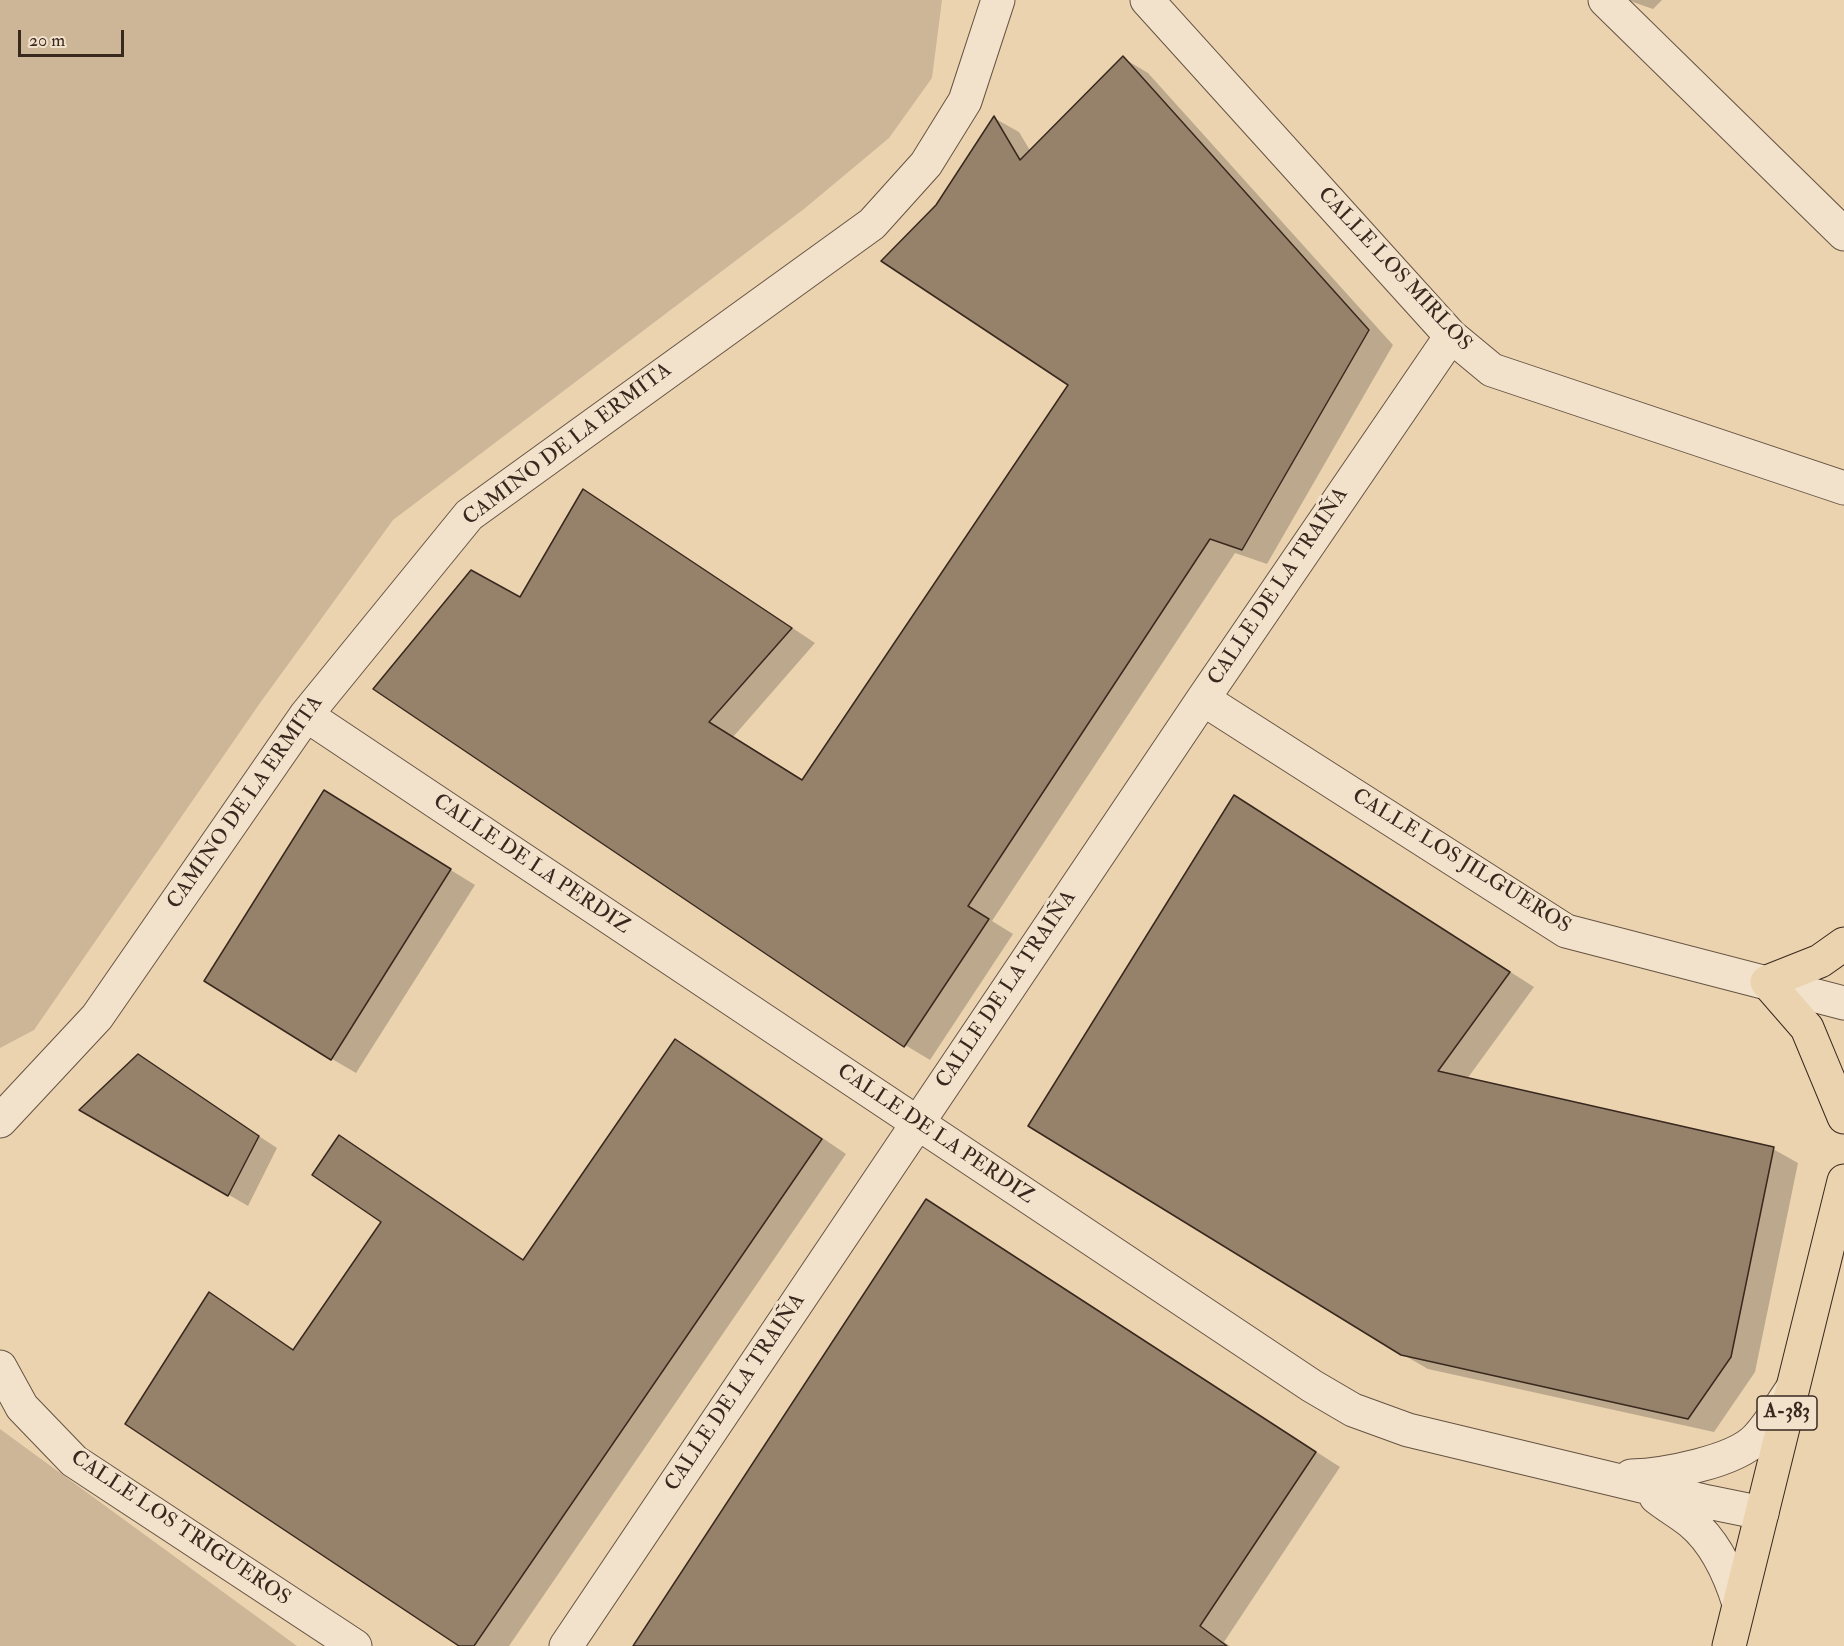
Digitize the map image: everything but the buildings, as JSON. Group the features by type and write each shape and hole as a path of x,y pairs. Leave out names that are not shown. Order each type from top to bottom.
{"main road":[{"path":"1844,944 1820,961 1767,982 1807,1028 1844,1117"},
{"name":"A-383","path":"1729,1646 1844,1181"}],"street":[{"name":"CAMINO DE LA ERMITA","path":"0,1121 97,1017 306,715 469,515 872,224 926,164 965,101 998,0"},
{"name":"CALLE LOS MIRLOS","path":"1147,0 1451,336 1492,370 1844,488"},
{"path":"1605,0 1844,234"},
{"name":"CALLE DE LA TRAIÑA","path":"566,1646 1203,699 1451,336"},
{"name":"CALLE LOS JILGUEROS","path":"1203,699 1566,931 1844,1004"},
{"name":"CALLE DE LA PERDIZ","path":"306,715 1312,1386 1353,1410 1408,1430 1762,1514"},
{"name":"CALLE LOS TRIGUEROS","path":"0,1367 22,1407 74,1461 355,1646"},
{"name":"CALLE DE LA PERDIZ","path":"1600,1477 1644,1476 1678,1470 1736,1452 1756,1439 1793,1387"},
{"name":"CALLE DE LA PERDIZ","path":"1640,1486 1691,1522 1700,1531 1717,1554 1732,1583 1739,1604"}],"shaded area":[{"path":"0,0 942,0 932,78 889,138 804,209 393,520 260,703 34,1030 0,1048"},
{"path":"0,1429 297,1646 0,1646"}]}
